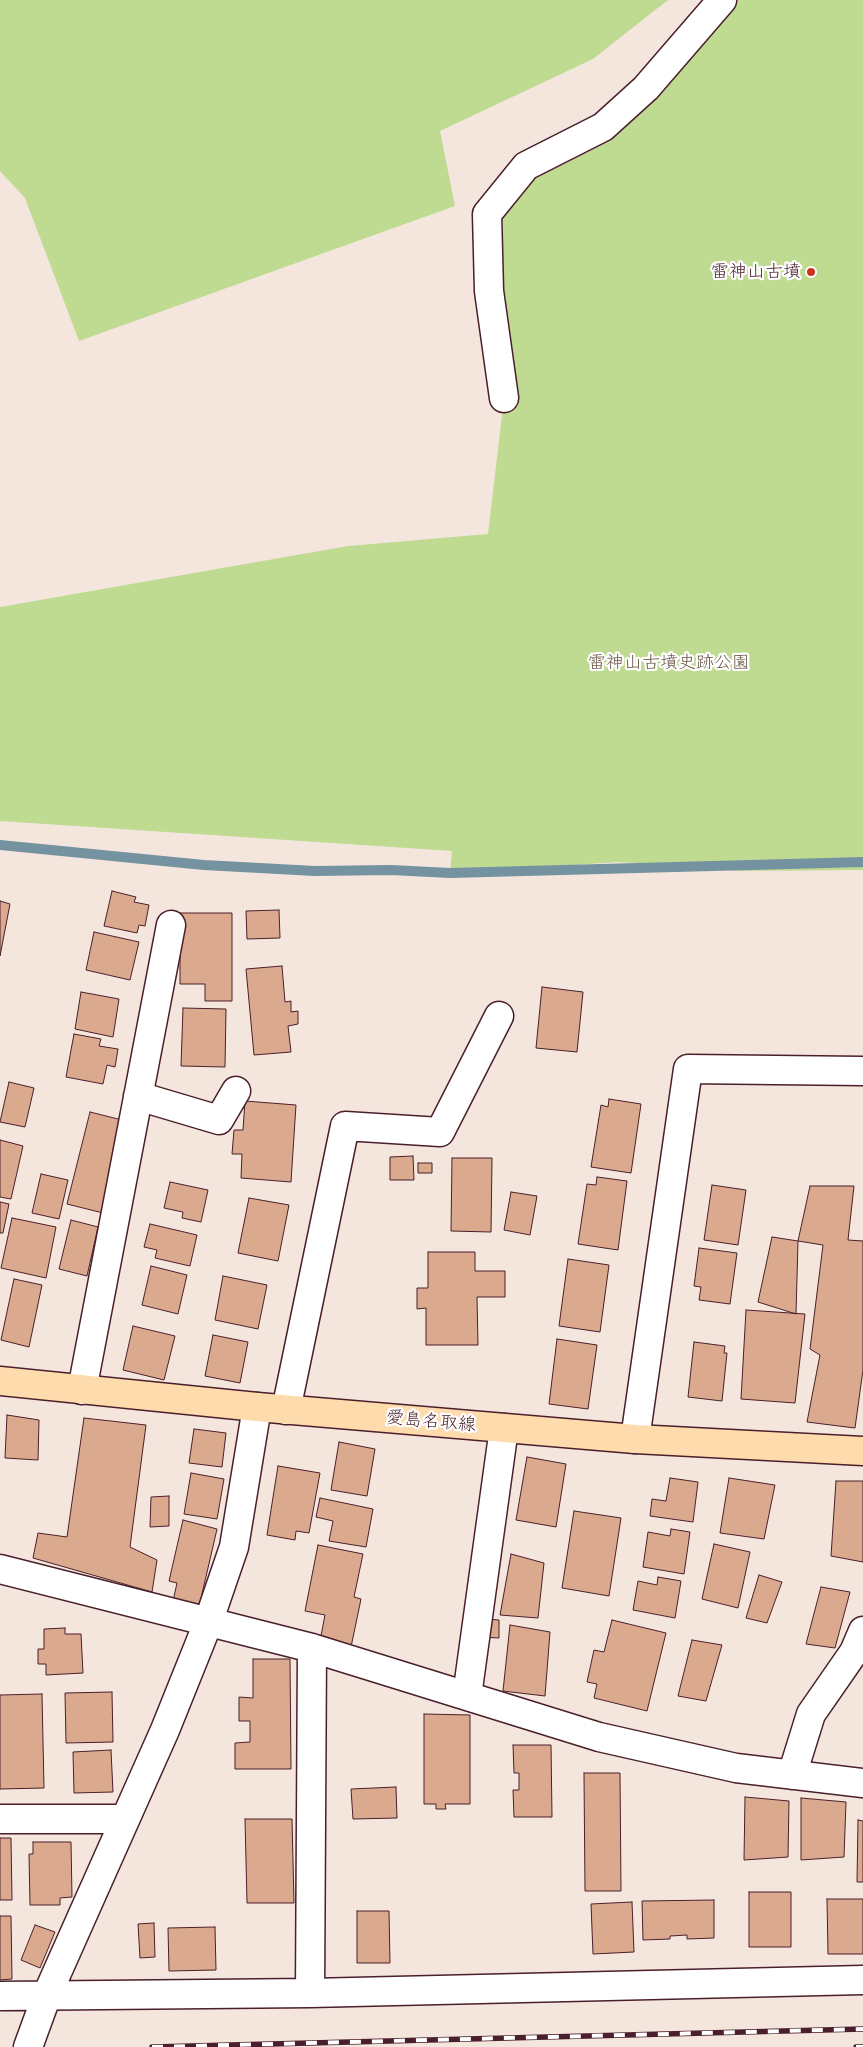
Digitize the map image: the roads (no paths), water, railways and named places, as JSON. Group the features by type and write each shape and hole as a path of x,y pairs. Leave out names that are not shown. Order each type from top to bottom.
{"main road":[{"name":"愛島名取線","path":"0,1381 286,1410 635,1439 863,1451"}],"street":[{"path":"504,398 488,291 487,214 526,166 603,127 646,88 722,0"},
{"path":"82,1390 171,925"},
{"path":"286,1410 345,1126 440,1132 499,1016"},
{"path":"635,1439 688,1068 863,1071"},
{"path":"138,1096 219,1120 236,1091"},
{"path":"28,2047 47,1995 124,1819 166,1730 208,1623 234,1547 257,1407"},
{"path":"467,1696 504,1428"},
{"path":"0,1569 312,1648 598,1737 736,1768 863,1783"},
{"path":"792,1775 811,1714 854,1652 863,1631"},
{"path":"310,1993 312,1648"},
{"path":"0,1819 124,1819"},
{"path":"0,1996 310,1993 863,1980"}],"waterway":[{"path":"0,845 204,865 315,871 391,870 450,873 863,862"}],"railway":[{"path":"152,2047 863,2029"},
{"path":"856,2047 863,2047"}],"place":[{"name":"雷神山古墳","path":"811,272"}],"park label":[{"name":"雷神山古墳史跡公園","path":"669,663"}]}
